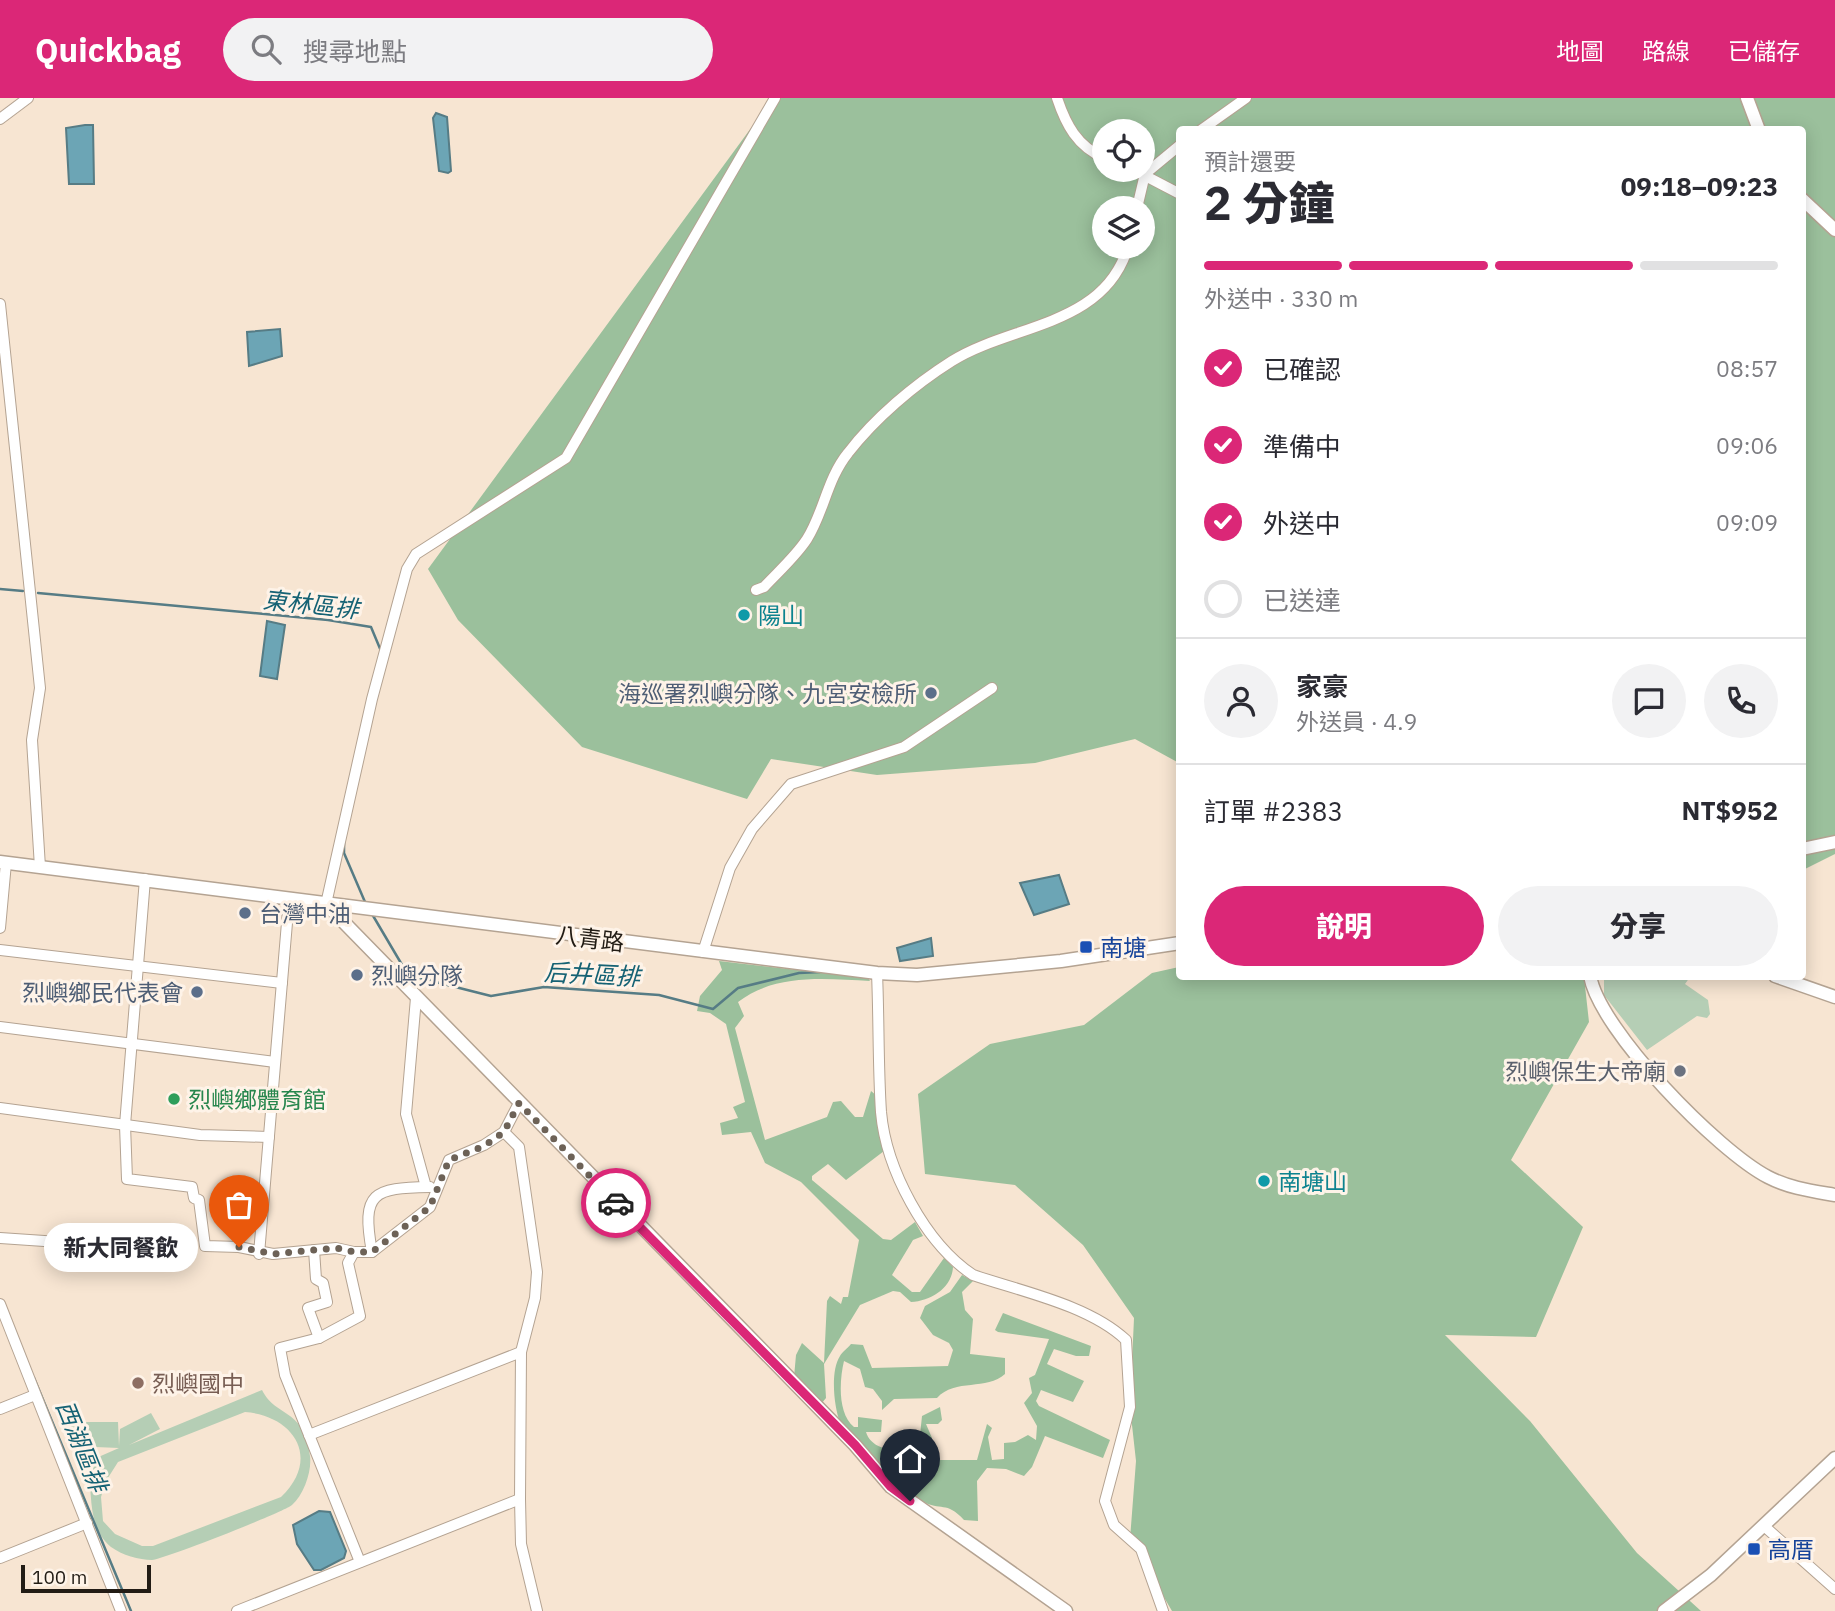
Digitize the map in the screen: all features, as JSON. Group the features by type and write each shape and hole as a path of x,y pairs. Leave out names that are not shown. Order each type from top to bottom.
{"street":[{"path":"0,119 28,98"},
{"path":"775,98 566,458 416,554 407,569 369,713 326,904 855,1445 891,1487 1066,1611"},
{"path":"1057,98 1066,122 1079,141 1092,150"},
{"path":"1207,126 1246,98"},
{"path":"1746,98 1757,126"},
{"path":"1155,166 1176,148"},
{"path":"1155,180 1176,192"},
{"path":"1806,203 1835,230"},
{"path":"756,590 764,587 807,539 827,487 848,453 894,405 952,361 1066,317 1119,272 1124,259"},
{"path":"0,304 40,688 32,740 40,867"},
{"path":"704,952 730,868 752,829 791,784 904,747 992,688"},
{"path":"1806,848 1835,842"},
{"path":"0,929 3,863"},
{"name":"八青路","path":"3,863 877,974 917,975 1061,961 1176,944"},
{"path":"145,879 125,1125 127,1178 192,1186 194,1198 200,1199 205,1246 239,1247 259,1254 336,1248 372,1252 430,1207 432,1187 405,1114 416,998"},
{"path":"259,1254 289,899"},
{"path":"0,950 282,983"},
{"path":"877,974 881,1115 900,1180 914,1213 960,1267 973,1275 1090,1315 1115,1329 1126,1340 1130,1406 1105,1501 1114,1525 1140,1549 1163,1611"},
{"path":"1591,980 1597,1002 1639,1058 1691,1118 1766,1176 1784,1185 1835,1195"},
{"path":"1786,980 1835,997"},
{"path":"0,1027 275,1062"},
{"path":"432,1187 449,1160 484,1146 504,1132 519,1103"},
{"path":"0,1108 200,1135 269,1137"},
{"path":"504,1132 519,1147 537,1272 535,1298 522,1352 520,1499 521,1544 537,1611"},
{"path":"372,1252 367,1208 372,1198 388,1190 432,1187"},
{"path":"0,1238 59,1242"},
{"path":"314,1250 316,1279 323,1283 327,1302 308,1308 320,1338"},
{"path":"354,1252 348,1264 360,1315 320,1338 280,1348 285,1376 360,1562"},
{"path":"0,1304 121,1611"},
{"path":"309,1435 522,1352"},
{"path":"0,1409 35,1395"},
{"path":"1664,1611 1676,1599 1711,1575 1835,1458"},
{"path":"237,1611 520,1499"},
{"path":"0,1558 86,1524"},
{"path":"1764,1526 1835,1589"}],"green space":[{"path":"773,98 1835,98 1835,854 1806,868 1806,126 1176,126 1176,761 1135,739 1035,763 877,775 771,759 747,799 582,747 458,620 428,569"},
{"path":"719,961 868,978 870,981 818,979 785,982 768,986 738,1002 744,1016 735,1028 765,1140 827,1117 833,1102 841,1101 855,1117 863,1117 871,1091 877,1096 877,1123 884,1151 846,1180 828,1164 812,1176 812,1180 883,1239 891,1240 915,1222 923,1236 913,1240 892,1275 912,1292 920,1292 944,1258 953,1267 945,1287 926,1299 911,1302 900,1292 893,1291 860,1305 824,1364 826,1398 821,1404 794,1377 796,1355 802,1343 824,1363 827,1301 830,1296 841,1304 843,1297 848,1297 859,1240 801,1182 765,1163 751,1132 722,1135 720,1123 738,1118 733,1107 745,1102 726,1024 710,1013 697,1011 700,996 722,970"},
{"path":"1176,968 1176,980 1584,980 1589,1022 1511,1160 1583,1227 1536,1337 1445,1335 1530,1421 1637,1553 1701,1611 1172,1611 1130,1539 1136,1461 1130,1407 1134,1318 1083,1245 1015,1185 925,1174 918,1094 990,1044 1084,1025 1152,973"},
{"path":"1604,980 1688,980 1685,984 1708,1000 1710,1014 1707,1018 1697,1016 1647,1050 1604,995"},
{"path":"962,1275 973,1281 962,1292 965,1310 973,1319 970,1354 1005,1358 1005,1374 989,1382 953,1388 937,1398 894,1399 882,1410 882,1401 873,1389 865,1387 860,1369 844,1361 841,1378 842,1406 854,1427 858,1427 858,1417 882,1420 881,1432 866,1432 869,1439 881,1447 905,1450 919,1445 922,1416 940,1407 942,1420 938,1424 926,1424 932,1438 931,1460 977,1460 987,1424 992,1428 988,1437 992,1460 1004,1459 1004,1443 1015,1442 1028,1435 1036,1440 1037,1426 1024,1403 1032,1393 1029,1378 1035,1375 1049,1339 998,1332 995,1330 1003,1313 1091,1346 1089,1356 1076,1356 1054,1349 1047,1364 1084,1381 1073,1402 1041,1390 1036,1401 1039,1406 1110,1440 1103,1458 1045,1436 1032,1467 1024,1476 1006,1469 987,1468 977,1481 978,1521 964,1520 953,1510 922,1501 900,1484 840,1422 834,1389 837,1363 841,1354 851,1344 863,1345 872,1368 948,1366 953,1350 949,1343 933,1335 920,1318 925,1306 950,1292"},
{"path":"262,1390 268,1399 302,1429 307,1441 310,1468 300,1495 284,1510 178,1552 152,1560 142,1559 125,1555 111,1547 97,1529 94,1518 87,1462 119,1448 72,1446 71,1422 118,1422 119,1446 120,1429 151,1413 160,1429 129,1445","holes":["245,1412 263,1415 289,1431 297,1442 300,1454 299,1468 293,1483 281,1497 153,1546 142,1546 115,1534 103,1521 101,1497 106,1481 118,1462"]}],"water":[{"path":"436,113 447,117 451,171 448,173 439,171 433,118"},
{"path":"93,125 94,184 69,184 66,128"},
{"path":"280,329 282,356 249,366 247,332"},
{"path":"267,621 285,625 277,679 260,676"},
{"path":"1059,875 1069,904 1034,915 1020,883"},
{"path":"931,938 933,956 900,961 897,948"},
{"path":"319,1511 330,1512 346,1551 344,1558 321,1570 314,1570 297,1544 293,1525"}],"waterway":[{"name":"東林區排","path":"0,589 23,591"},
{"name":"東林區排","path":"38,593 328,620 371,627 381,651"},
{"name":"東林區排","path":"344,843 344,853 365,902"},
{"name":"后井區排","path":"372,914 408,975 491,996 544,987 659,995 713,1009 738,988 799,973 820,972"},
{"name":"西湖區排","path":"34,1378 131,1611"}],"way so far":[{"path":"239,1247 259,1254 336,1248 372,1252 387,1237 430,1207 449,1160 459,1153 484,1146 504,1132 519,1103 616,1203"}],"place":[{"name":"陽山","path":"744,615"},
{"name":"海巡署烈嶼分隊、九宮安檢所","path":"931,693"},
{"name":"台灣中油","path":"245,913"},
{"name":"南塘","path":"1086,947"},
{"name":"烈嶼分隊","path":"357,975"},
{"name":"烈嶼鄉民代表會","path":"197,992"},
{"name":"烈嶼保生大帝廟","path":"1680,1071"},
{"name":"烈嶼鄉體育館","path":"174,1099"},
{"name":"南塘山","path":"1264,1181"},
{"name":"新大同餐飲","path":"239,1247"},
{"name":"烈嶼國中","path":"138,1383"},
{"name":"高厝","path":"1754,1549"}],"route":[{"path":"616,1203 855,1445 891,1487 910,1501"}]}
